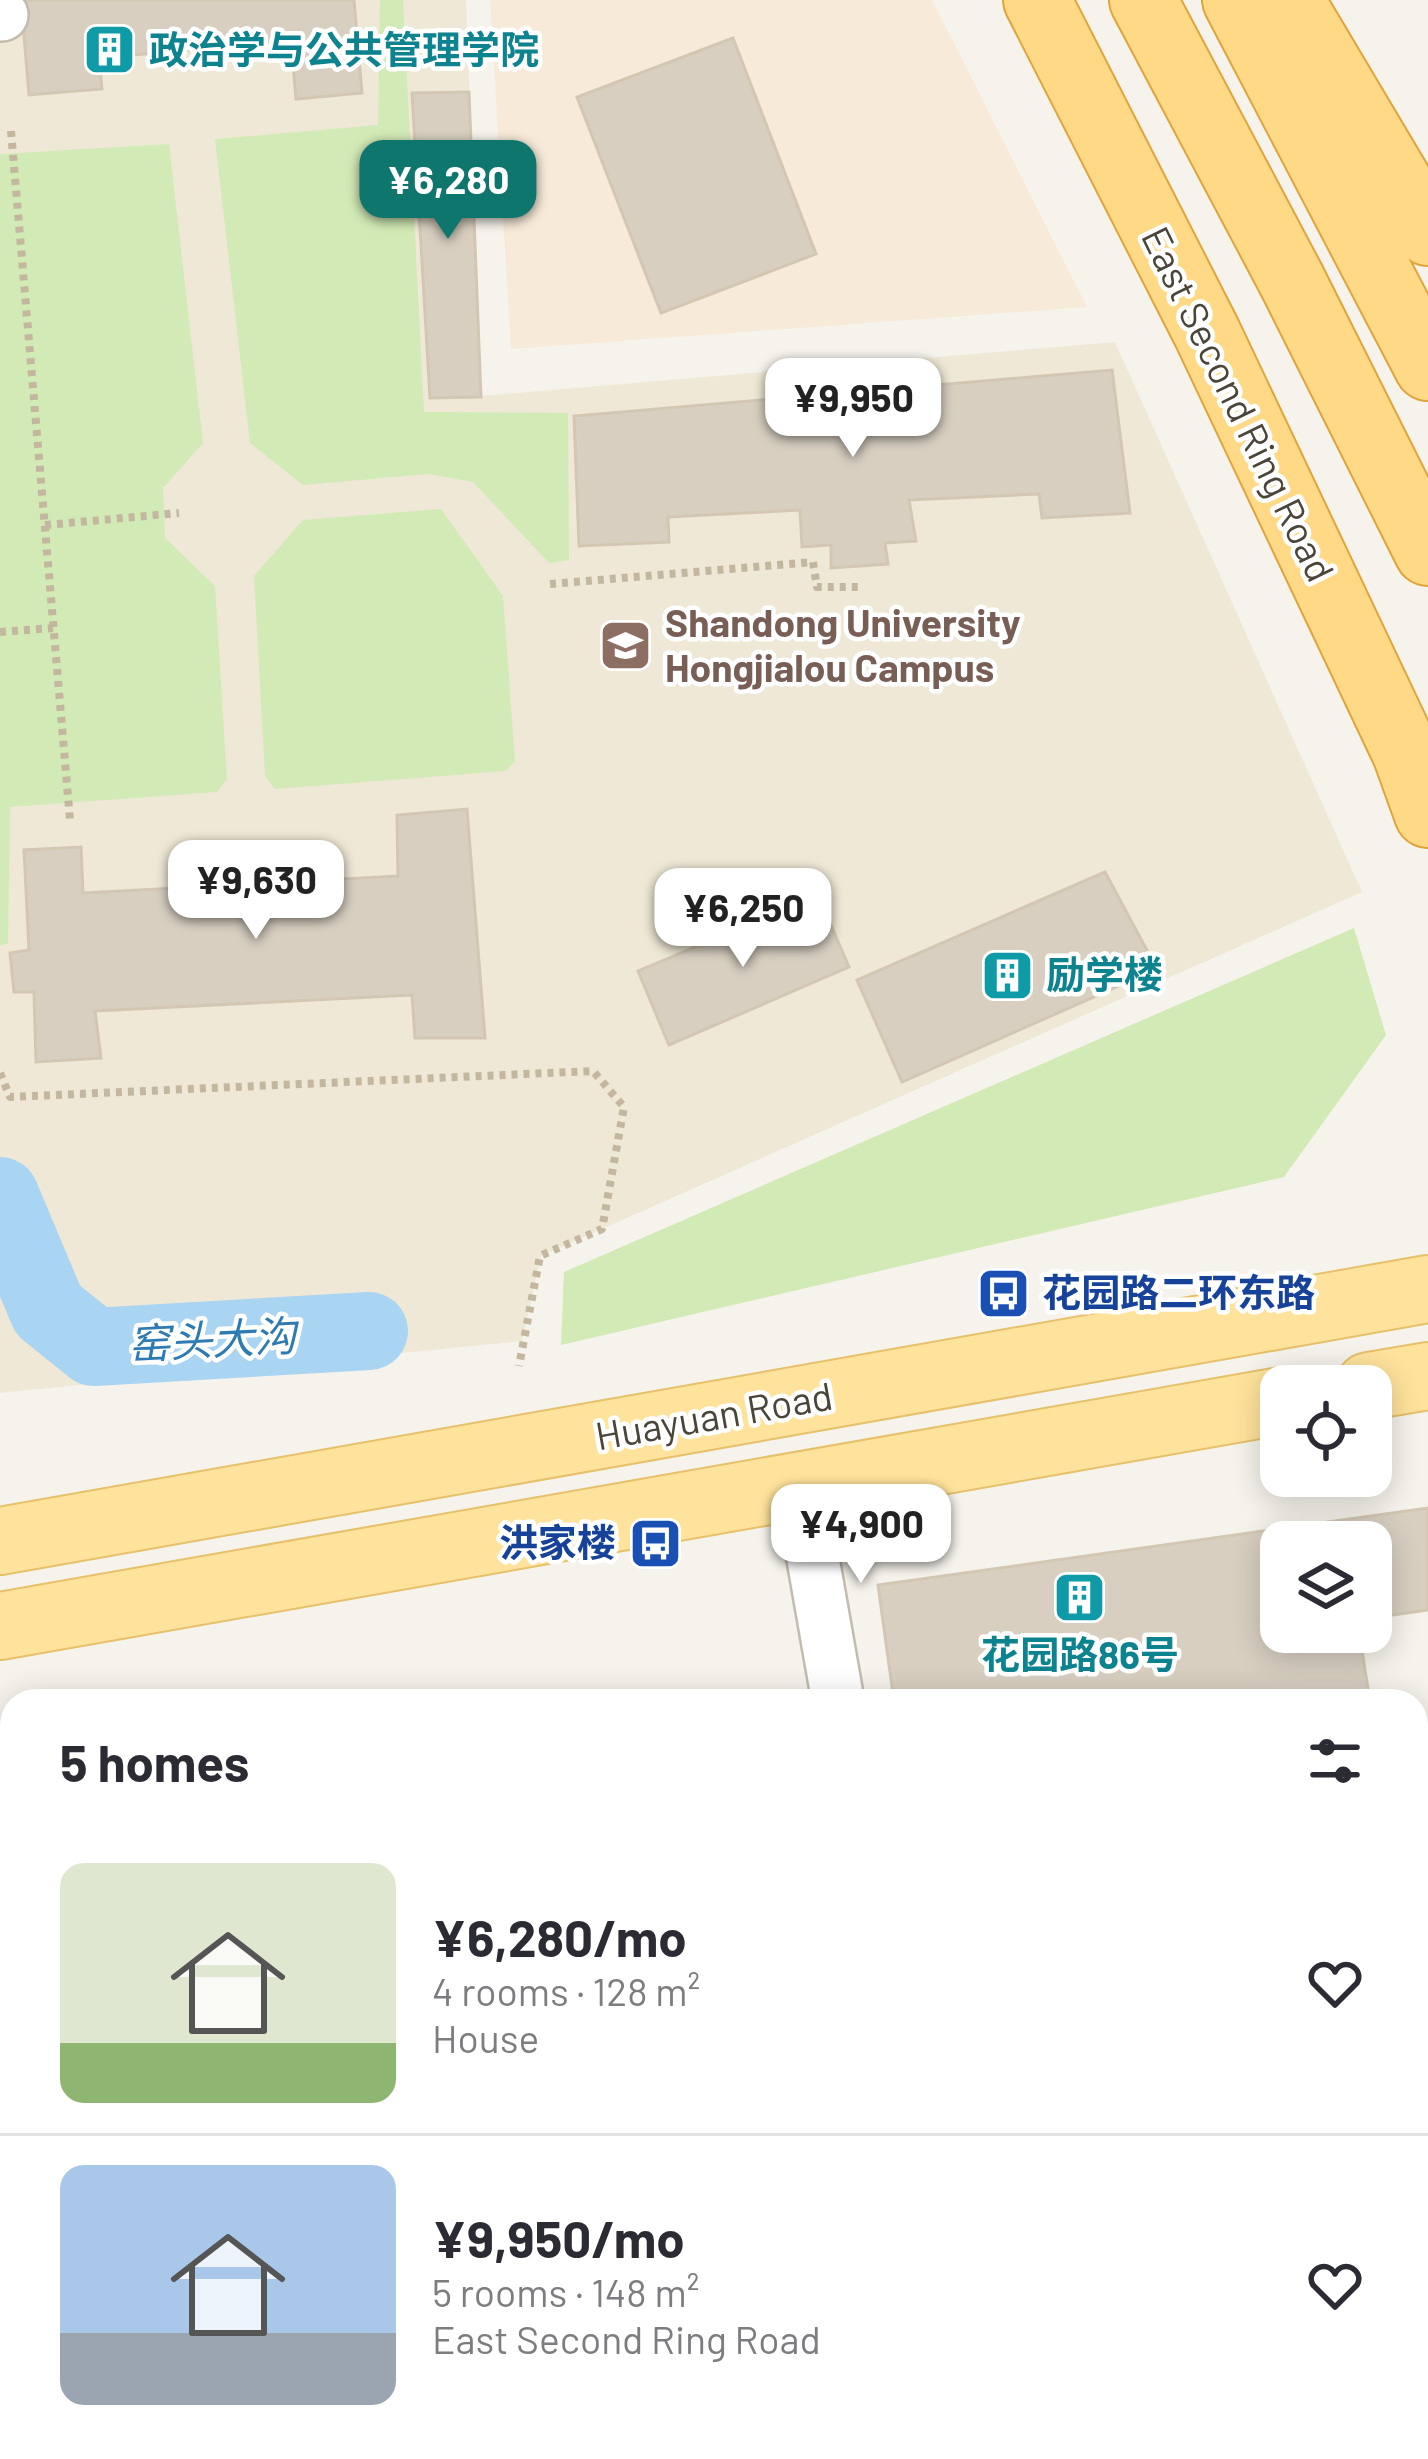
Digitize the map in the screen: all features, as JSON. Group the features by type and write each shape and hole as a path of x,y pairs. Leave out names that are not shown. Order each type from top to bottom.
{"highway":[{"name":"East Second Ring Road","path":"1037,0 1207,333 1406,753 1428,814"},
{"path":"1143,0 1292,280 1428,551"},
{"path":"1236,0 1428,367"},
{"path":"1290,0 1428,232"}],"main road":[{"name":"Huayuan Road","path":"0,1541 1428,1289"},
{"path":"1154,1339 1169,1421"},
{"path":"1392,1382 1428,1376"},
{"name":"Huayuan Road","path":"0,1626 1260,1405"}],"street":[{"path":"800,1485 836,1689"}],"path":[{"path":"11,131 70,820"},
{"path":"45,525 179,513"},
{"path":"550,584 813,562 817,587 859,586"},
{"path":"0,632 53,628"},
{"path":"0,1073 10,1097 593,1071 624,1107 602,1229 540,1256 519,1366"}],"shaded area":[{"name":"Shandong University Hongjialou Campus","path":"0,0 466,0 481,396 1115,342 1362,892 541,1256 522,1341 0,1393"},
{"path":"490,0 932,0 1087,307 511,349"}],"green space":[{"path":"380,0 403,0 424,412 568,413 569,560 549,563 473,482 428,474 303,485 250,443 215,139 378,125"},
{"path":"169,144 203,443 163,488 165,538 215,586 227,779 217,792 10,807 8,943 0,946 0,154"},
{"path":"441,509 503,596 515,761 506,771 275,789 265,776 254,576 303,520"},
{"path":"1354,928 1386,1035 1284,1177 561,1345 564,1272"}],"building":[{"name":"政治学与公共管理学院","path":"21,0 354,0 362,93 296,99 291,41 99,58 102,89 29,95"},
{"path":"733,38 816,254 661,313 577,97"},
{"path":"469,92 481,397 430,398 412,93"},
{"path":"1112,370 1130,513 1042,518 1039,494 909,500 916,541 885,543 888,564 831,568 831,545 802,547 800,510 668,517 669,542 579,546 574,416"},
{"path":"467,809 485,1038 415,1038 412,995 95,1011 101,1058 36,1062 34,992 14,992 10,953 29,950 24,850 81,847 83,893 398,876 397,815"},
{"name":"励学楼","path":"1105,872 1157,969 902,1082 857,980"},
{"path":"818,895 849,967 669,1045 638,971"},
{"name":"花园路86号","path":"1428,1508 1428,1610 1392,1615 1392,1521 1335,1521"},
{"name":"花园路86号","path":"1260,1532 1260,1653 1362,1653 1368,1689 892,1689 878,1585"}],"waterway":[{"name":"窑头大沟","path":"0,1196 48,1310 94,1347 369,1331"}],"place":[{"name":"政治学与公共管理学院","path":"110,50"},
{"name":"Shandong University Hongjialou Campus","path":"626,645"},
{"name":"励学楼","path":"1007,975"},
{"name":"花园路二环东路","path":"1003,1293"},
{"name":"洪家楼","path":"655,1543"},
{"name":"花园路86号","path":"1080,1598"}]}
